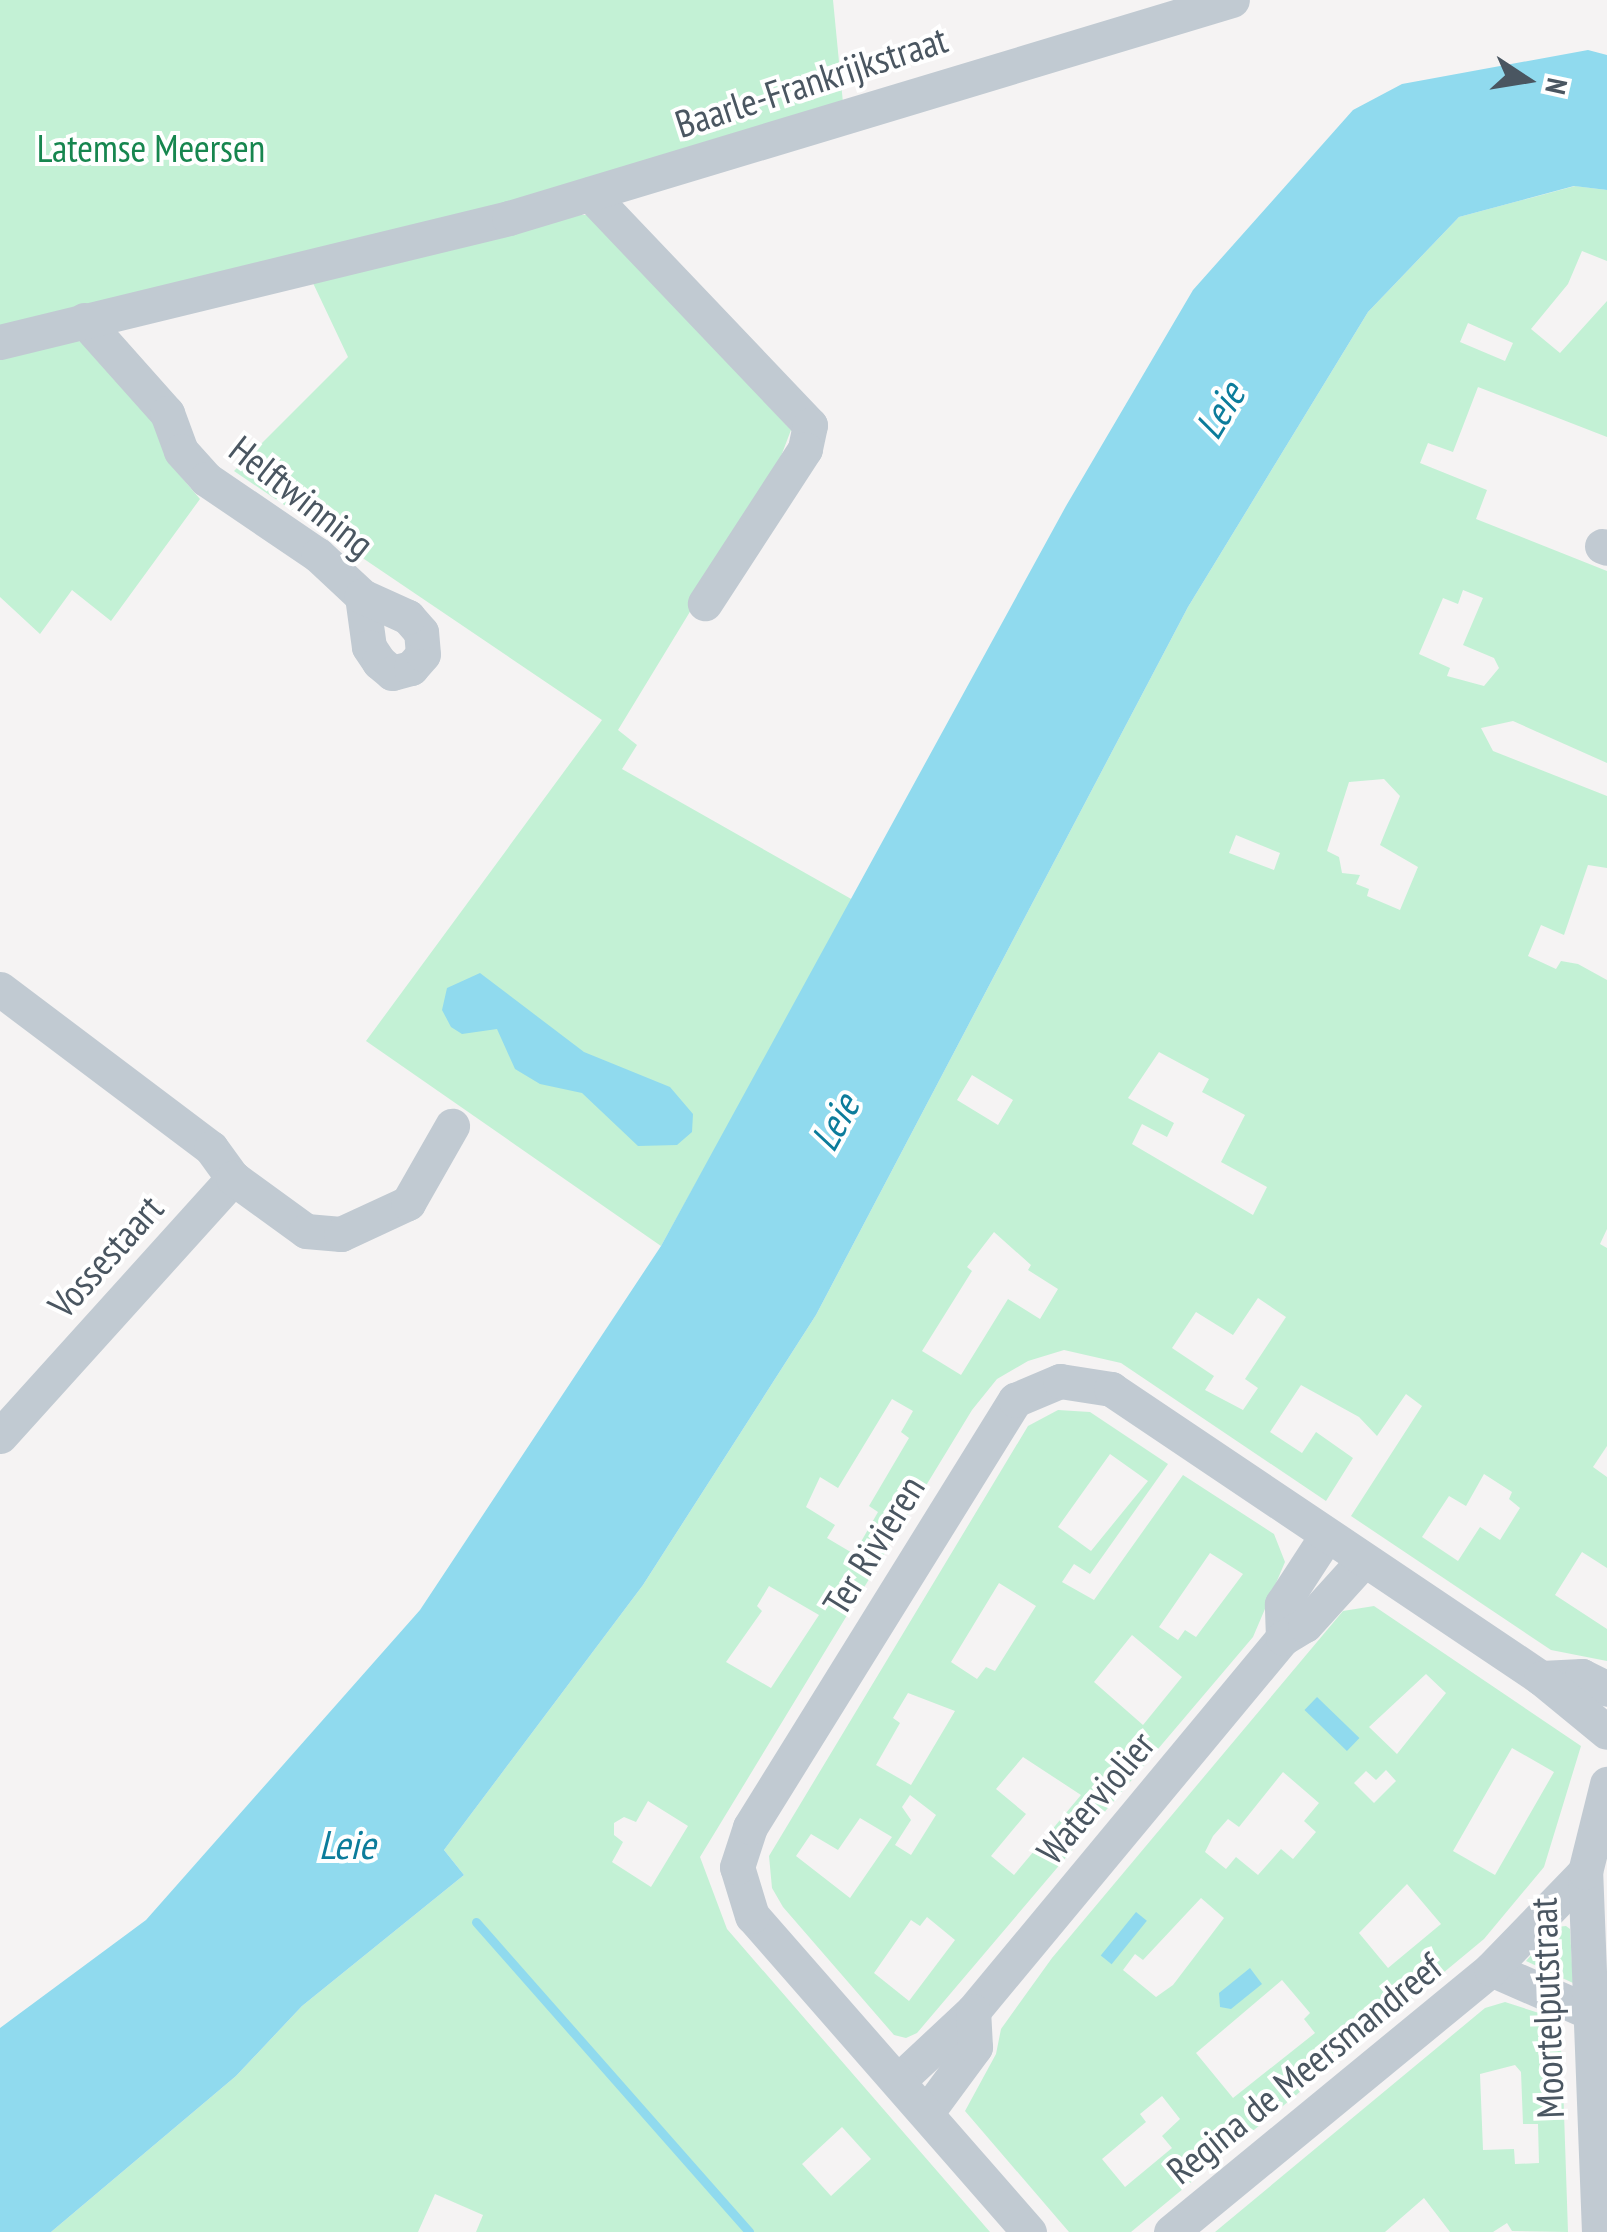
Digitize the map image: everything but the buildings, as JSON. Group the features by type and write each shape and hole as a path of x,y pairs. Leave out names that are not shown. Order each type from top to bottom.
{"street":[{"name":"Baarle-Frankrijkstraat","path":"0,342 363,256 590,194 1232,0"},
{"path":"590,194 810,425 805,449 704,603"},
{"name":"Helftwinning","path":"84,320 167,413 181,451 206,479 318,555 362,596"},
{"path":"0,989 211,1148 233,1178 306,1230 341,1234 394,1214 408,1203 452,1126"},
{"name":"Vossestaart","path":"0,1436 233,1178"},
{"name":"Ter Rivieren","path":"1029,2232 900,2080 752,1916 737,1866 750,1827 1003,1414 1043,1385 1097,1383 1541,1678 1607,1732"},
{"name":"Waterviolier","path":"1282,1638 1282,1604 1328,1535"},
{"name":"Waterviolier","path":"900,2080 973,2011 1282,1638 1305,1624 1363,1561"},
{"path":"1541,1678 1582,1676 1607,1689"},
{"name":"Moortelputstraat","path":"1598,2232 1602,2194 1585,2010 1585,1872 1607,1784"},
{"name":"Regina de Meersmandreef","path":"1171,2232 1490,1969 1585,1872"},
{"name":"Regina de Meersmandreef","path":"1490,1969 1585,2010"},
{"path":"927,2112 975,2047 973,2011"},
{"path":"1598,2232 1607,2230"}],"green space":[{"name":"Latemse Meersen","path":"0,0 833,0 843,103 587,188 0,335"},
{"path":"1575,186 1607,190 1607,261 1582,251 1568,284 1531,329 1560,353 1607,301 1607,437 1478,387 1453,452 1428,443 1420,463 1487,490 1476,519 1607,571 1607,763 1513,721 1481,728 1493,751 1607,796 1607,868 1588,865 1564,935 1541,925 1528,956 1556,969 1561,961 1578,964 1607,980 1607,1229 1600,1244 1607,1248 1607,1446 1593,1467 1607,1477 1607,1568 1582,1552 1555,1595 1607,1629 1607,1661 1551,1650 1351,1516 1422,1406 1406,1394 1377,1436 1359,1417 1301,1385 1270,1432 1302,1453 1316,1432 1353,1458 1326,1501 1121,1363 1064,1350 1028,1361 997,1379 972,1410 700,1857 727,1929 990,2232 476,2232 483,2215 435,2194 418,2232 51,2232 236,2076 302,2006 464,1875 444,1850 643,1585 816,1315 1188,607 1368,312 1459,217","holes":["1468,323 1513,343 1505,361 1460,342","1463,590 1483,598 1463,645 1494,658 1499,668 1484,686 1447,676 1450,668 1419,654 1443,598 1458,604","1384,779 1400,796 1380,845 1418,867 1400,910 1367,896 1369,889 1356,884 1360,875 1342,873 1339,857 1327,851 1349,782","1236,835 1280,853 1274,870 1229,853","1159,1052 1209,1079 1202,1092 1245,1115 1221,1162 1267,1187 1253,1215 1132,1144 1142,1124 1167,1137 1174,1123 1128,1098","972,1075 1013,1100 998,1125 957,1100","994,1232 1031,1265 1028,1270 1058,1289 1040,1319 1008,1299 961,1375 922,1351 972,1271 967,1267","1258,1298 1286,1317 1245,1379 1258,1388 1243,1410 1205,1390 1214,1376 1172,1348 1196,1312 1233,1335","892,1399 913,1411 901,1432 909,1438 869,1506 878,1512 854,1554 827,1538 835,1525 806,1507 820,1477 838,1488","1484,1474 1512,1492 1509,1499 1520,1508 1500,1540 1480,1527 1458,1561 1422,1537 1449,1496 1466,1506","769,1586 819,1615 771,1688 726,1662 762,1611 757,1606","648,1801 688,1826 651,1887 612,1862 623,1842 614,1835 614,1823 624,1817 636,1822","842,2127 871,2159 831,2196 802,2164"]},
{"path":"568,215 590,215 791,430 775,472 618,730 637,745 622,769 853,900 661,1246 366,1041 602,720 234,471 348,357 313,283"},
{"path":"72,339 91,345 147,408 172,466 200,499 111,621 72,590 40,634 0,597 0,355"},
{"path":"1058,1410 1090,1412 1168,1464 1090,1574 1074,1564 1062,1582 1094,1600 1183,1475 1274,1534 1285,1562 1253,1637 917,2033 906,2038 894,2035 783,1907 772,1888 769,1856 1028,1426","holes":["1110,1454 1148,1481 1091,1551 1058,1527","1210,1553 1243,1574 1196,1637 1185,1630 1178,1640 1159,1627","999,1583 1036,1606 995,1671 986,1667 977,1679 951,1662","1132,1635 1182,1677 1143,1725 1094,1682","908,1693 955,1711 911,1785 876,1765 900,1723 893,1718","1023,1757 1081,1795 1014,1875 991,1856 1026,1814 996,1789","910,1795 936,1815 911,1855 895,1845 911,1820 902,1807","860,1818 892,1837 850,1898 796,1856 811,1834 838,1850","927,1917 955,1940 909,2001 874,1973 911,1920 920,1926"]},
{"path":"1374,1606 1581,1746 1544,1867 1484,1939 1131,2232 1069,2232 965,2111 996,2054 1001,2029 1052,1958 1343,1611","holes":["1426,1674 1446,1693 1397,1754 1369,1727","1512,1748 1554,1772 1495,1875 1453,1851","1386,1770 1396,1781 1374,1803 1354,1783 1366,1771 1376,1780","1283,1772 1319,1803 1304,1821 1316,1832 1293,1859 1281,1849 1258,1875 1236,1857 1226,1869 1205,1852 1228,1819 1239,1827","1407,1884 1441,1924 1388,1968 1359,1933","1201,1898 1224,1918 1173,1985 1156,1997 1123,1970 1135,1954 1143,1960","1282,1980 1310,2013 1304,2019 1315,2033 1233,2098 1196,2053","1162,2096 1180,2119 1162,2136 1172,2148 1125,2187 1102,2159 1146,2122 1140,2114"]},
{"path":"1556,1927 1570,1929 1573,1983 1526,1961"},
{"path":"1505,2002 1542,2014 1562,2053 1568,2232 1512,2231 1507,2223 1493,2232 1450,2232 1424,2198 1385,2232 1215,2232 1485,2008","holes":["1515,2065 1521,2072 1523,2124 1538,2124 1539,2163 1515,2164 1514,2149 1483,2150 1480,2074"]}],"water":[{"name":"Leie","path":"1588,50 1607,55 1607,190 1574,186 1459,217 1368,312 1188,607 816,1315 643,1585 444,1850 464,1875 302,2006 236,2076 51,2232 0,2232 0,2028 146,1920 420,1610 661,1246 1066,506 1193,290 1353,110 1402,84"},
{"path":"480,973 584,1052 670,1087 693,1114 692,1132 677,1145 638,1146 582,1093 540,1084 515,1069 497,1029 462,1034 451,1027 442,1010 447,988"},
{"path":"1317,1697 1359,1738 1347,1751 1304,1710"},
{"path":"1136,1912 1147,1921 1112,1964 1101,1956"},
{"path":"1250,1968 1262,1984 1231,2009 1220,2007 1219,1993"}],"waterway":[{"path":"476,1922 749,2232"}]}
